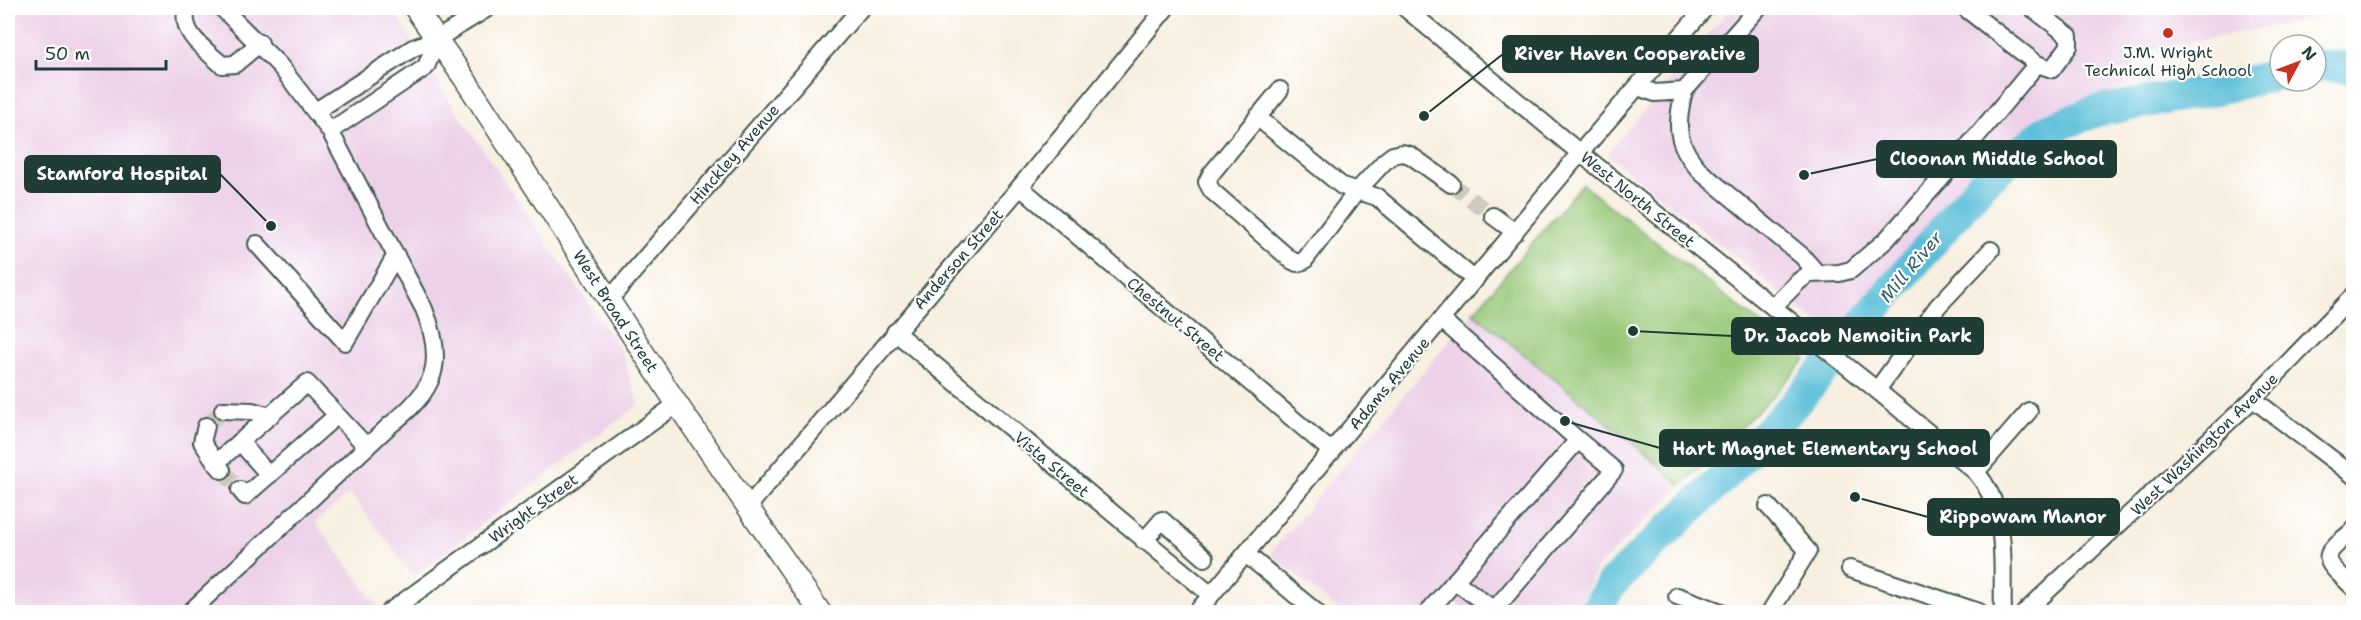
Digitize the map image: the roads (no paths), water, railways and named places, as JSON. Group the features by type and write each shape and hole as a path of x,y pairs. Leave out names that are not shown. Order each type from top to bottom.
{"main road":[{"name":"West Broad Street","path":"415,8 677,404 820,612"}],"street":[{"path":"187,8 184,23 191,36 222,65 235,64 260,43"},
{"path":"190,612 424,394 435,364 434,339 427,315 330,131 260,43 222,8"},
{"path":"316,111 413,48 437,39 488,8"},
{"name":"Hinckley Avenue","path":"608,301 861,8"},
{"name":"Anderson Street","path":"747,508 1020,187 1166,8"},
{"name":"West North Street","path":"1405,8 1580,153 1976,472 1988,488 1997,508 2001,530 2002,612"},
{"name":"Adams Avenue","path":"1197,612 1580,153 1705,8"},
{"path":"1758,8 1684,91 1679,114 1679,135 1682,147 1702,173 1802,256 1817,273"},
{"path":"1965,8 2037,63 2052,69 2069,46 2069,36 2031,8"},
{"path":"330,131 426,67 437,39"},
{"path":"1773,308 1809,274 1839,273 1851,270 1886,240 1945,174 2037,63"},
{"path":"1638,87 1655,93 1684,91"},
{"path":"1280,90 1211,174 1207,182 1212,191 1291,260 1297,263 1304,261 1358,191 1384,161 1394,155 1402,153 1410,155 1451,184"},
{"path":"1257,117 1342,186 1377,197 1475,280"},
{"name":"Chestnut Street","path":"1020,187 1332,452"},
{"path":"1492,216 1515,232"},
{"path":"257,244 345,342 396,255"},
{"path":"1875,389 1938,306 1990,250"},
{"name":"West Washington Avenue","path":"2025,612 2253,399 2354,296"},
{"path":"1442,320 1614,470 1494,610 1455,581"},
{"name":"Vista Street","path":"895,332 1211,596"},
{"path":"206,426 202,442 219,467 240,442 307,383 367,447"},
{"path":"2253,399 2354,477"},
{"name":"Wright Street","path":"389,612 677,404"},
{"path":"223,410 252,411 270,416"},
{"path":"1976,472 2029,411"},
{"path":"240,490 245,496 336,416"},
{"path":"1428,612 1578,440"},
{"path":"240,442 269,475"},
{"path":"1768,506 1808,551 1770,612"},
{"path":"1144,541 1162,520 1205,558"},
{"path":"2354,530 2334,545 2328,552 2327,559 2333,569 2354,588"},
{"path":"1246,554 1316,612"},
{"path":"1850,569 1979,612"},
{"path":"1677,596 1721,612"}],"waterway":[{"name":"Mill River","path":"2328,66 2354,68"},
{"name":"Mill River","path":"1595,612 1612,583 1705,495 1791,408 1986,179 2049,129 2096,111 2208,91 2268,77"}],"tunnel":[{"path":"1451,184 1493,216"},
{"path":"206,426 223,410"},
{"path":"222,470 240,490"}],"place":[{"name":"J.M. Wright Technical High School","path":"2168,33"},
{"name":"River Haven Cooperative","path":"1424,116"},
{"name":"Cloonan Middle School","path":"1804,175"},
{"name":"Stamford Hospital","path":"271,226"},
{"name":"Dr. Jacob Nemoitin Park","path":"1633,331"},
{"name":"Hart Magnet Elementary School","path":"1565,421"},
{"name":"Rippowam Manor","path":"1855,497"}]}
